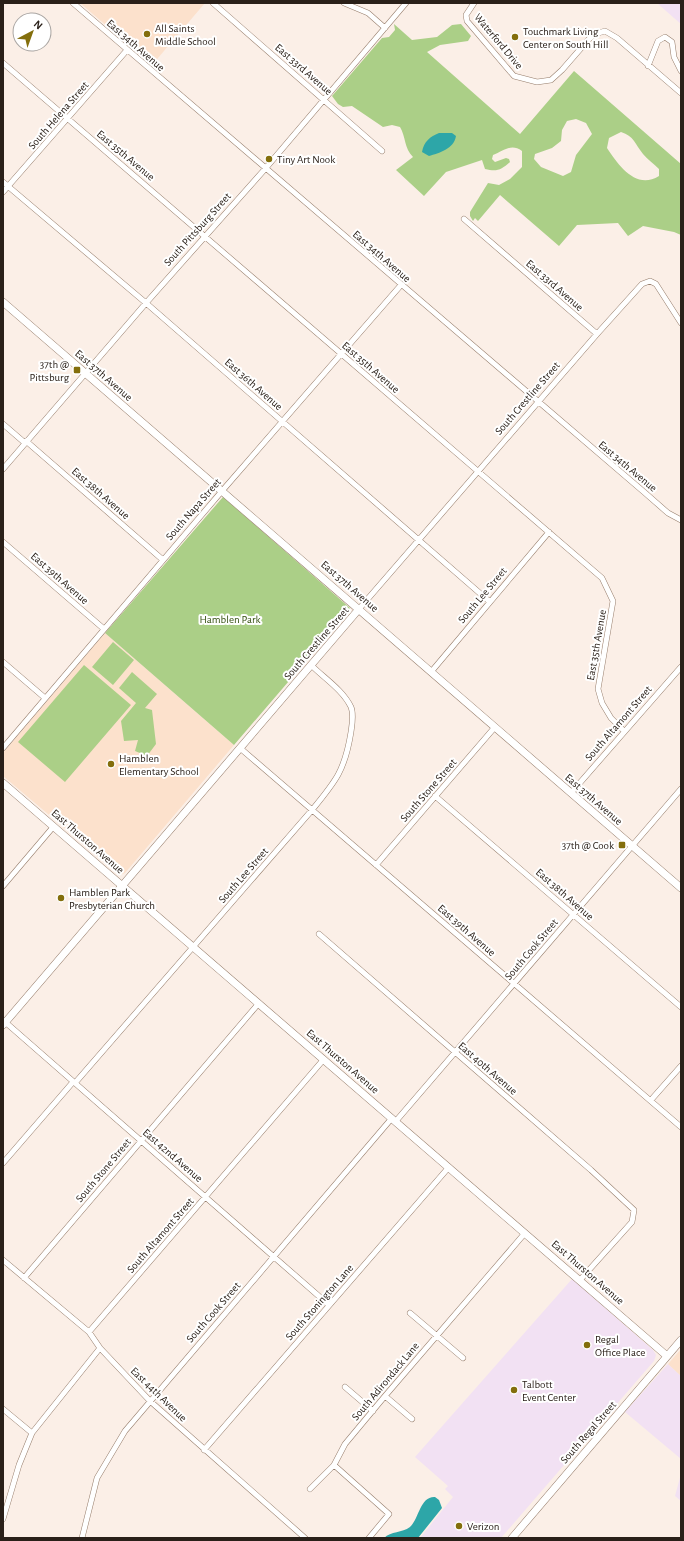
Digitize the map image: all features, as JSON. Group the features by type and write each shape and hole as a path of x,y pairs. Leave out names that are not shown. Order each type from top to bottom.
{"street":[{"name":"East 34th Avenue","path":"72,3 655,502 681,520"},
{"name":"East 33rd Avenue","path":"213,3 382,151"},
{"path":"344,3 368,13 385,28"},
{"name":"South Pittsburg Street","path":"3,469 84,373 265,169 406,3"},
{"name":"Waterford Drive","path":"474,3 466,15 467,21 514,76 520,79 537,82 551,80 562,70 589,39 601,31 617,38 648,66"},
{"path":"681,71 674,57 672,42 665,37 658,41 648,66 681,93"},
{"name":"South Helena Street","path":"3,192 127,50"},
{"name":"East 35th Avenue","path":"3,63 602,578 613,601 611,622 598,689 602,703 608,713 624,731"},
{"name":"East 36th Avenue","path":"3,182 146,303 490,602"},
{"name":"East 33rd Avenue","path":"464,219 597,334"},
{"name":"South Crestline Street","path":"4,1023 418,540 635,291 642,284 650,281 656,284 681,323"},
{"name":"South Napa Street","path":"3,748 222,491 401,285"},
{"name":"East 37th Avenue","path":"3,302 681,888"},
{"name":"East 38th Avenue","path":"3,424 163,560"},
{"name":"South Lee Street","path":"431,672 549,532"},
{"name":"East 39th Avenue","path":"3,542 104,629"},
{"path":"3,662 45,698"},
{"name":"South Lee Street","path":"3,1163 194,947 332,786 344,766 352,725 352,708 343,694 311,666"},
{"name":"South Altamont Street","path":"571,793 681,667"},
{"name":"South Stone Street","path":"376,865 494,727"},
{"name":"East 39th Avenue","path":"240,748 514,985 681,1126"},
{"name":"East Thurston Avenue","path":"3,783 667,1356"},
{"name":"South Cook Street","path":"82,1538 97,1478 125,1431 273,1257 514,985 681,789"},
{"name":"East 38th Avenue","path":"435,796 681,1007"},
{"path":"3,886 54,826"},
{"name":"East 40th Avenue","path":"319,934 454,1053 628,1202 634,1210 632,1222 580,1280"},
{"name":"South Stone Street","path":"24,1278 259,1003"},
{"name":"East 42nd Avenue","path":"4,1023 330,1305"},
{"name":"South Altamont Street","path":"89,1332 324,1059"},
{"path":"651,1100 681,1066"},
{"name":"South Stonington Lane","path":"204,1450 449,1167"},
{"name":"South Adirondack Lane","path":"310,1489 334,1465 345,1444 436,1335 526,1233"},
{"name":"East 44th Avenue","path":"3,1260 89,1332 100,1348 150,1401 305,1538"},
{"path":"410,1313 463,1358"},
{"name":"South Regal Street","path":"512,1538 681,1340"},
{"path":"3,1519 19,1465 32,1433 100,1348"},
{"path":"345,1387 373,1411"},
{"path":"385,1396 412,1419"},
{"path":"3,1409 32,1433"},
{"path":"334,1465 389,1514 369,1538"}],"shaded area":[{"name":"All Saints Middle School","path":"80,3 205,3 152,65"},
{"path":"657,3 681,3 681,24 674,18"},
{"name":"Hamblen Elementary School","path":"105,633 234,745 125,873 120,875 3,776 3,753"},
{"path":"572,1279 653,1350 656,1355 654,1361 501,1538 420,1538 453,1497 445,1489 448,1486 415,1457"},
{"path":"681,1349 681,1376 668,1364"},
{"path":"668,1364 681,1376 681,1459 625,1412"},
{"path":"681,1474 681,1501 675,1496"}],"green space":[{"path":"394,24 412,40 437,37 452,25 461,24 471,36 468,41 440,45 427,52 520,134 574,71 681,164 681,235 674,232 643,226 628,236 618,223 577,225 559,246 500,195 478,221 475,218 473,221 470,216 470,212 488,183 499,185 510,179 522,167 522,151 514,148 508,148 493,155 492,159 495,162 506,158 509,159 510,162 501,169 485,169 482,160 446,172 424,196 396,170 413,157 408,150 400,127 392,125 383,127 352,106 343,107 338,104 332,96 382,38 389,37 395,30","holes":["576,119 586,123 592,134 576,155 571,172 563,176 541,167 534,159 535,154 552,148 561,141 562,130 567,121","621,132 632,138 645,156 659,169 659,176 651,180 636,178 629,174 617,162 607,148 609,138"]},
{"name":"Hamblen Park","path":"223,497 350,608 234,745 105,633"},
{"path":"113,642 134,660 113,685 92,667"},
{"path":"84,665 131,705 65,782 18,742"},
{"path":"132,672 157,694 145,708 152,710 156,744 147,756 135,751 138,740 124,741 121,721 136,703 119,688"}],"water":[{"path":"439,133 452,133 456,136 455,140 446,150 429,156 422,152 424,145 428,140"},
{"path":"435,1497 439,1500 442,1508 418,1538 384,1538 390,1534 410,1527 426,1500"}],"place":[{"name":"All Saints Middle School","path":"147,34"},
{"name":"Touchmark Living Center on South Hill","path":"515,37"},
{"name":"Tiny Art Nook","path":"269,159"},
{"name":"37th @ Pittsburg","path":"77,370"},
{"name":"Hamblen Elementary School","path":"111,764"},
{"name":"37th @ Cook","path":"622,845"},
{"name":"Hamblen Park Presbyterian Church","path":"61,898"},
{"name":"Regal Office Place","path":"587,1345"},
{"name":"Talbott Event Center","path":"514,1390"},
{"name":"Verizon","path":"459,1526"}]}
